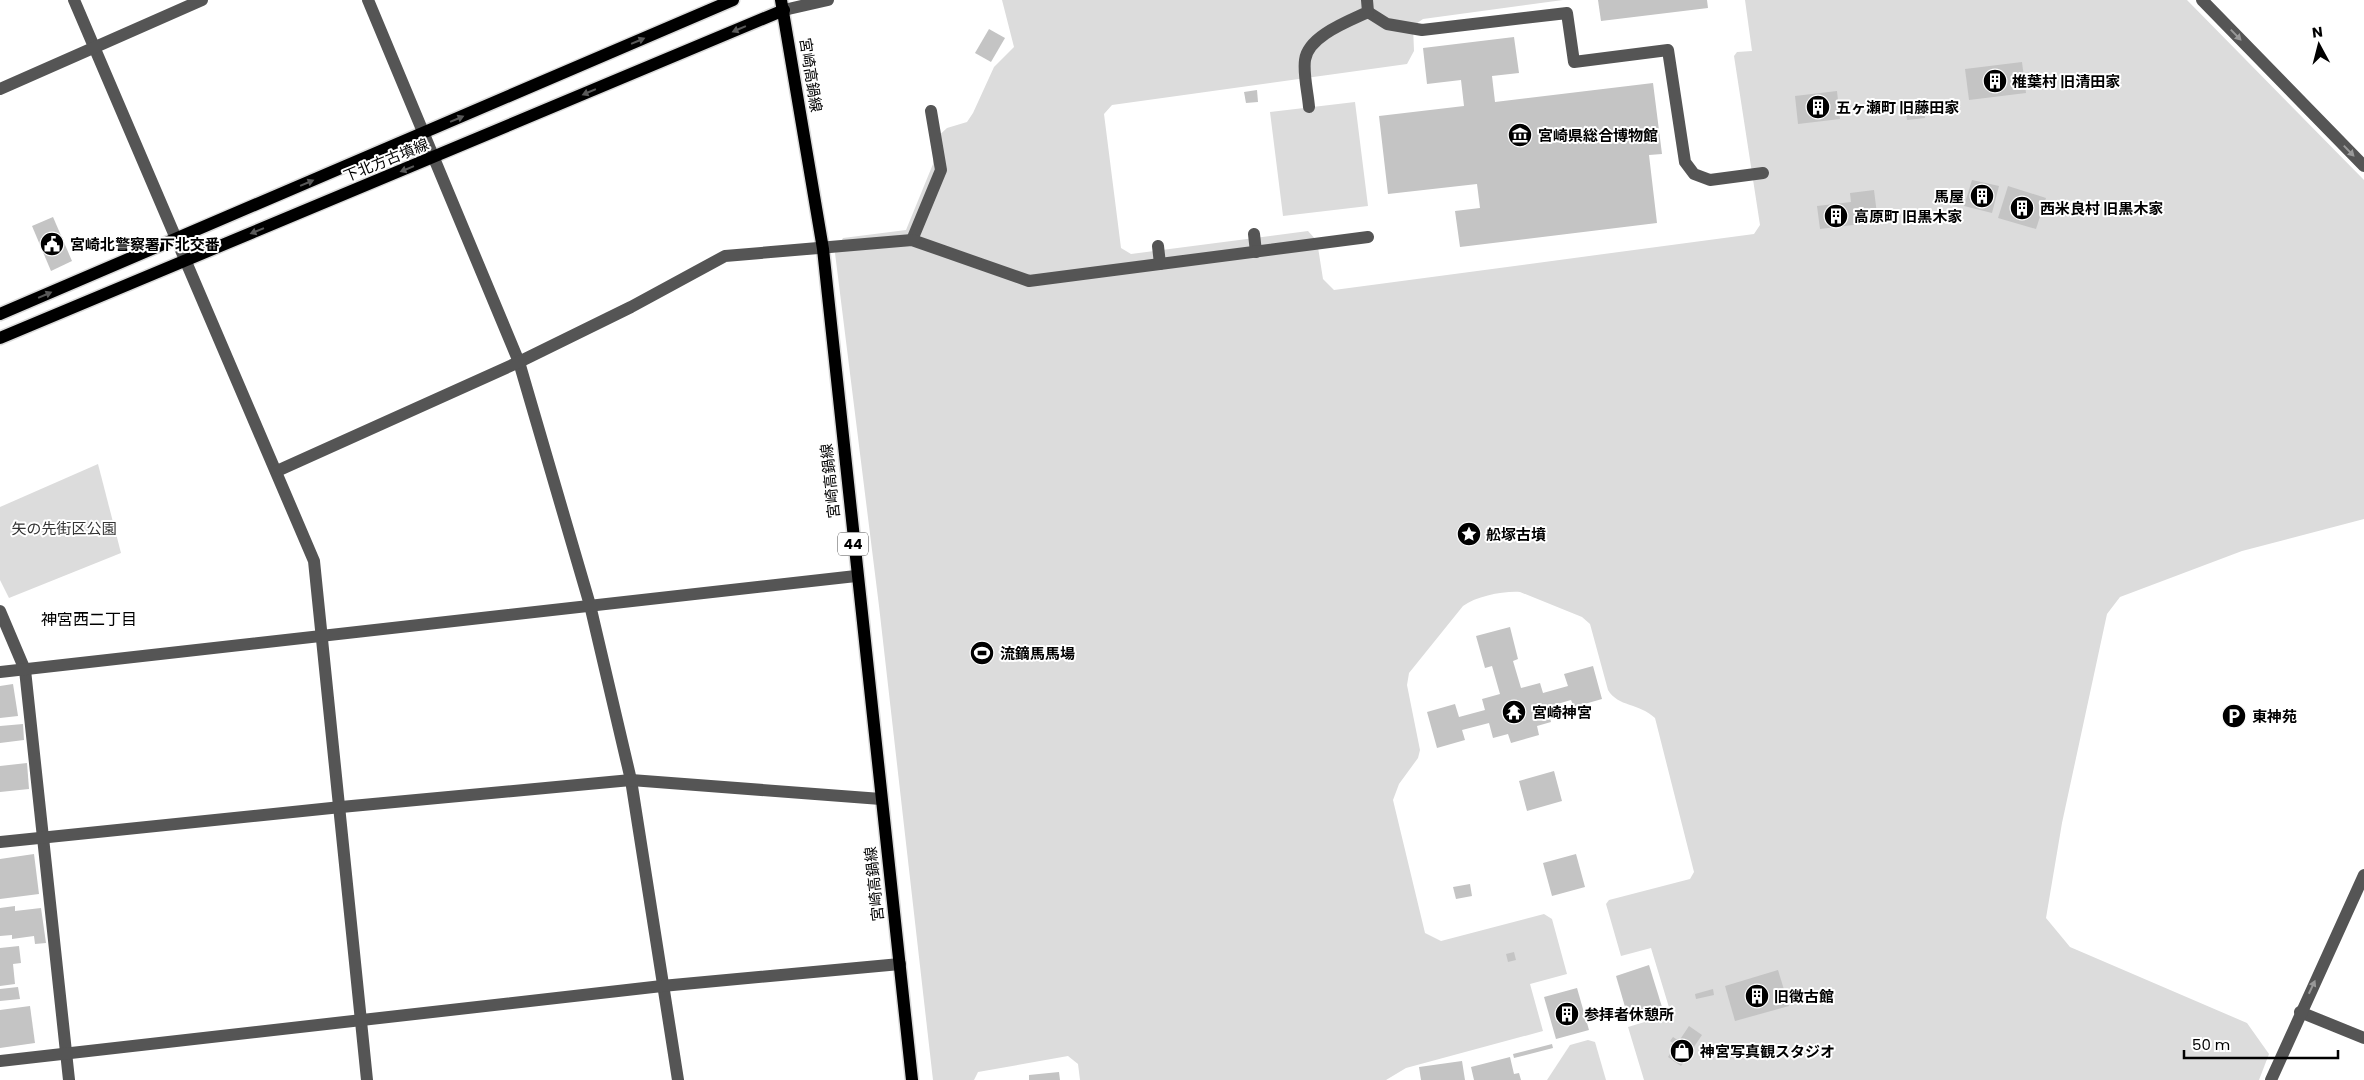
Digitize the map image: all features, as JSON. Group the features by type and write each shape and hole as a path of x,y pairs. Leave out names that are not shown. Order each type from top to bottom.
{"main road":[{"name":"下北方古墳線","path":"0,314 733,0"},
{"name":"下北方古墳線","path":"0,338 434,158 783,5"},
{"name":"宮崎高鍋線","path":"783,5 823,249 856,576 912,1080"}],"street":[{"path":"74,0 314,561 341,807 367,1080"},
{"path":"0,89 202,0"},
{"path":"368,0 519,362 590,605 631,780 678,1080"},
{"path":"783,5 807,0"},
{"path":"783,5 828,0"},
{"path":"2202,0 2364,166"},
{"path":"1309,107 1304,59 1317,38 1368,6 1387,24 1422,30 1567,13 1574,62 1668,50 1685,162 1694,174 1710,180 1763,173"},
{"path":"912,240 942,170 931,111"},
{"path":"1254,234 1256,252"},
{"path":"276,471 519,362 631,307 725,256 912,240 1029,281 1368,237"},
{"path":"1158,246 1160,264"},
{"path":"0,672 322,634 856,576"},
{"path":"0,611 24,670 69,1080"},
{"path":"0,842 631,780 881,799"},
{"path":"2271,1080 2300,1012 2364,875"},
{"path":"0,1061 662,986 900,964"},
{"path":"2300,1012 2364,1038"}],"green space":[{"path":"1002,0 1563,0 1423,19 1413,26 1414,51 1407,64 1112,105 1104,114 1121,248 1131,254 1308,231 1317,241 1323,279 1334,290 1754,234 1760,225 1734,56 1737,52 1752,51 1745,0 2187,0 2364,180 2364,519 2242,551 2120,597 2107,614 2062,823 2046,918 2070,947 2247,1023 2269,1054 2259,1080 1644,1080 1628,1027 1671,1014 1651,948 1621,956 1606,904 1609,900 1690,879 1694,872 1655,718 1649,713 1617,699 1608,690 1590,624 1582,617 1520,592 1513,592 1483,597 1463,606 1409,673 1407,685 1420,750 1418,758 1399,784 1393,800 1425,933 1441,941 1544,914 1552,919 1567,974 1530,984 1543,1031 1406,1068 1386,1080 1080,1080 1078,1064 1068,1056 978,1072 974,1080 933,1080 879,606 835,253 843,238 906,230 933,164 933,141 947,128 967,122 994,67 1014,47"},
{"path":"1355,102 1368,206 1283,216 1270,112"},
{"name":"矢の先街区公園","path":"98,464 121,553 9,598 0,580 0,507"},
{"path":"1588,1040 1595,1042 1606,1080 1547,1080 1570,1045"}],"building":[{"path":"1598,0 1707,0 1708,8 1601,21"},
{"path":"989,29 1005,38 991,62 975,53"},
{"name":"宮崎県総合博物館","path":"1514,37 1519,73 1492,76 1495,102 1653,83 1662,154 1649,155 1657,223 1460,247 1455,211 1480,208 1477,184 1388,194 1379,116 1464,106 1461,80 1427,84 1423,48"},
{"name":"椎葉村 旧清田家","path":"2022,62 2026,93 1969,100 1965,69"},
{"path":"1257,90 1258,102 1246,103 1244,92"},
{"name":"五ヶ瀬町 旧藤田家","path":"1837,91 1840,119 1798,124 1795,96"},
{"path":"1923,104 1925,118 1907,120 1905,106"},
{"name":"馬屋","path":"1972,180 1999,186 1992,213 1964,206"},
{"name":"西米良村 旧黒木家","path":"2008,186 2046,198 2036,229 1998,218"},
{"path":"1874,190 1878,222 1820,229 1817,206 1851,202 1850,193"},
{"name":"宮崎北警察署下北交番","path":"53,217 72,261 51,271 32,226"},
{"path":"1510,627 1518,659 1513,661 1521,688 1540,683 1543,693 1568,686 1564,674 1593,666 1602,699 1574,707 1571,700 1547,707 1551,722 1537,726 1539,735 1511,743 1508,734 1493,738 1489,723 1462,730 1465,740 1437,748 1427,712 1455,704 1459,717 1485,710 1482,699 1500,694 1492,666 1485,668 1476,636"},
{"path":"13,684 18,716 0,718 0,686"},
{"path":"23,724 24,740 0,743 0,726"},
{"path":"27,763 29,789 0,792 0,766"},
{"path":"1554,771 1562,801 1527,811 1519,781"},
{"path":"34,854 39,894 0,899 0,859"},
{"path":"1576,854 1585,887 1552,896 1543,863"},
{"path":"1470,884 1472,896 1456,899 1453,887"},
{"path":"15,906 15,911 41,908 46,943 35,944 34,936 12,939 12,935 0,936 0,908"},
{"path":"19,946 21,963 13,964 15,984 0,986 0,948"},
{"path":"1514,952 1516,960 1508,962 1506,954"},
{"path":"1649,965 1662,1007 1628,1017 1616,976"},
{"name":"旧徴古館","path":"1778,970 1789,1006 1735,1021 1725,986"},
{"path":"18,987 20,999 0,1001 0,989"},
{"name":"参拝者休憩所","path":"1577,988 1589,1030 1556,1039 1544,997"},
{"path":"1713,989 1714,995 1696,999 1695,994"},
{"path":"30,1006 35,1043 0,1048 0,1010"},
{"name":"神宮写真観スタジオ","path":"1689,1026 1702,1035 1681,1066 1668,1057 1676,1045 1670,1041 1673,1037 1679,1041"},
{"path":"1552,1044 1553,1048 1514,1058 1513,1054"},
{"path":"1510,1057 1514,1074 1519,1073 1521,1080 1474,1080 1471,1067"},
{"path":"1462,1061 1465,1080 1421,1080 1419,1067"},
{"path":"1059,1072 1060,1080 1029,1080 1029,1075"}],"place":[{"name":"椎葉村 旧清田家","path":"1995,81"},
{"name":"五ヶ瀬町 旧藤田家","path":"1818,107"},
{"name":"宮崎県総合博物館","path":"1520,135"},
{"name":"馬屋","path":"1982,196"},
{"name":"西米良村 旧黒木家","path":"2022,208"},
{"name":"高原町 旧黒木家","path":"1836,216"},
{"name":"宮崎北警察署下北交番","path":"52,244"},
{"name":"舩塚古墳","path":"1469,534"},
{"name":"流鏑馬馬場","path":"982,653"},
{"name":"宮崎神宮","path":"1514,712"},
{"name":"東神苑","path":"2234,716"},
{"name":"旧徴古館","path":"1757,996"},
{"name":"参拝者休憩所","path":"1567,1014"},
{"name":"神宮写真観スタジオ","path":"1682,1051"}],"district":[{"name":"神宮西二丁目","path":"89,619"}]}
